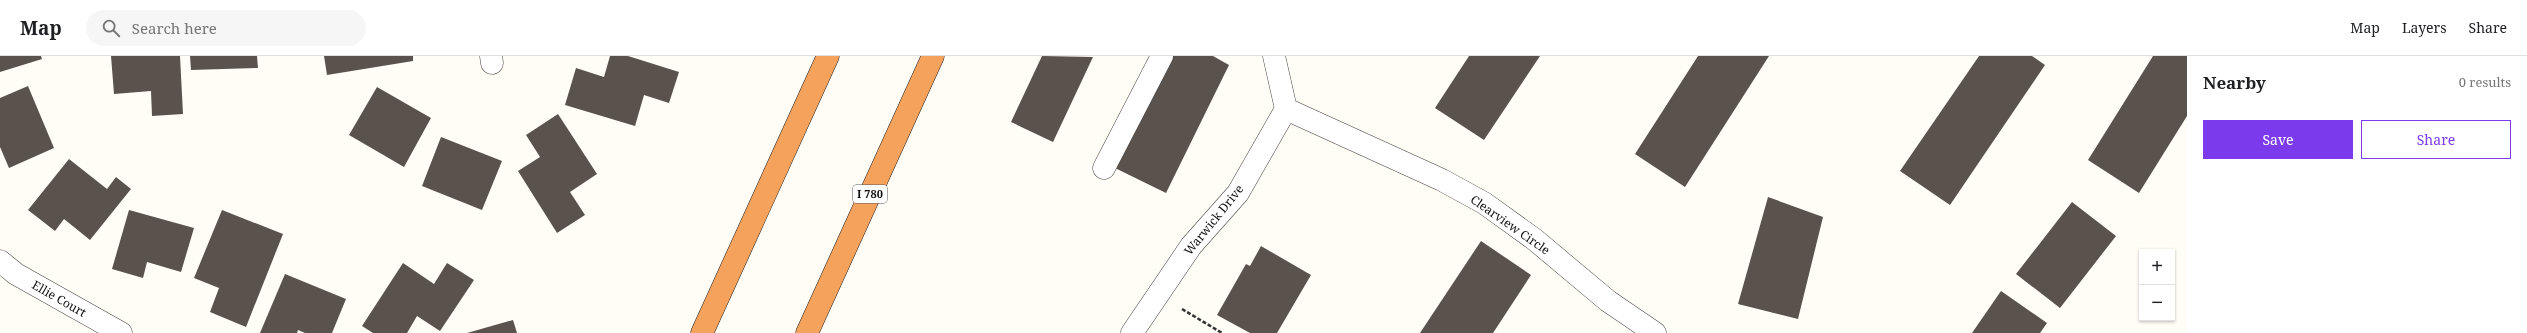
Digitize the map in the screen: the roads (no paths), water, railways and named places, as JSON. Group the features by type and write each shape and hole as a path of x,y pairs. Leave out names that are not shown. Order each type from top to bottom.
{"highway":[{"path":"702,333 828,56"},
{"name":"I 780","path":"807,333 933,56"}],"street":[{"path":"1104,168 1162,56"},
{"path":"1274,56 1286,109"},
{"name":"Warwick Drive","path":"1132,333 1191,246 1238,193 1286,109"},
{"name":"Clearview Circle","path":"1286,109 1442,180 1484,203 1534,239 1608,301 1655,333"},
{"name":"Ellie Court","path":"0,261 16,274 121,333"}]}
